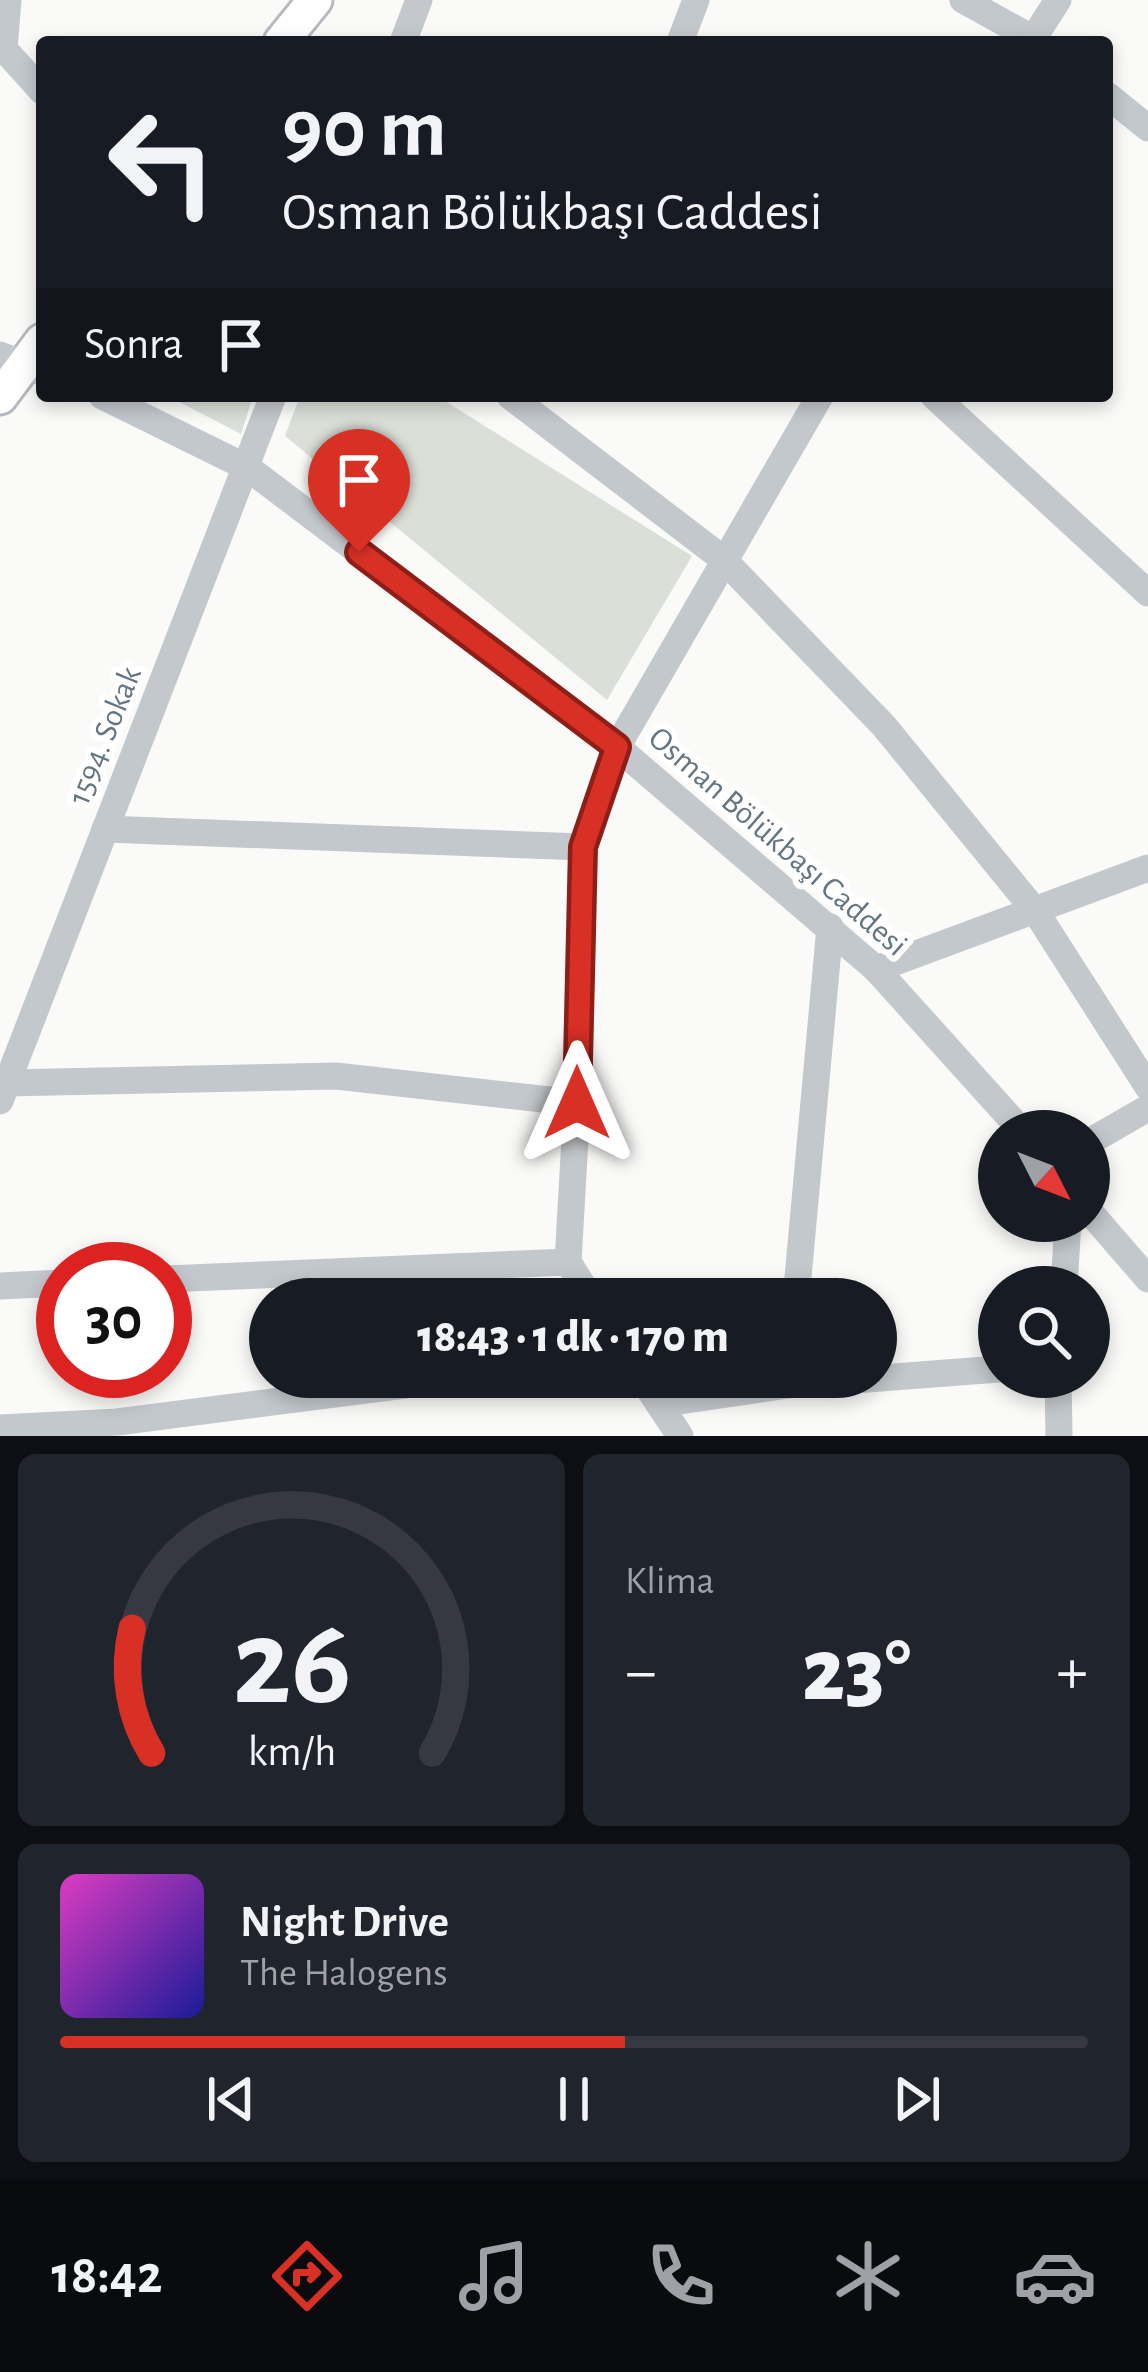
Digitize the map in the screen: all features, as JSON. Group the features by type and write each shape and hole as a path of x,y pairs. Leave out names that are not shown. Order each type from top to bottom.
{"main road":[{"path":"286,36 315,0"},
{"path":"0,397 27,358"}],"street":[{"path":"8,0 4,49 36,84"},
{"path":"405,36 418,0"},
{"path":"682,36 696,0"},
{"path":"963,0 1028,36"},
{"path":"1037,36 1058,0"},
{"path":"1113,100 1148,128"},
{"name":"Osman Bölükbaşı Caddesi","path":"114,402 248,468 617,747 876,969 1003,1110"},
{"name":"1594. Sokak","path":"4,1092 271,402"},
{"path":"523,402 723,559 884,727 1036,912 1148,1087"},
{"path":"578,1278 568,1262 583,847 617,747 816,402"},
{"path":"941,402 1148,592"},
{"path":"105,829 583,847"},
{"path":"876,969 1148,868"},
{"path":"798,1278 830,927"},
{"path":"4,1092 336,1076 577,1103"},
{"path":"1110,1130 1148,1108"},
{"path":"1110,1235 1148,1279"},
{"path":"192,1278 568,1262"},
{"path":"0,1286 36,1284"},
{"path":"897,1375 978,1370"},
{"path":"0,1429 118,1429 327,1398"},
{"path":"656,1398 680,1436"},
{"path":"659,1403 688,1398"},
{"path":"1058,1398 1059,1436"}],"shaded area":[{"path":"180,402 251,402 241,434"},
{"path":"298,402 447,402 692,556 607,700 285,436"}],"route":[{"path":"359,552 617,747 583,847 578,906 577,1103"}]}
